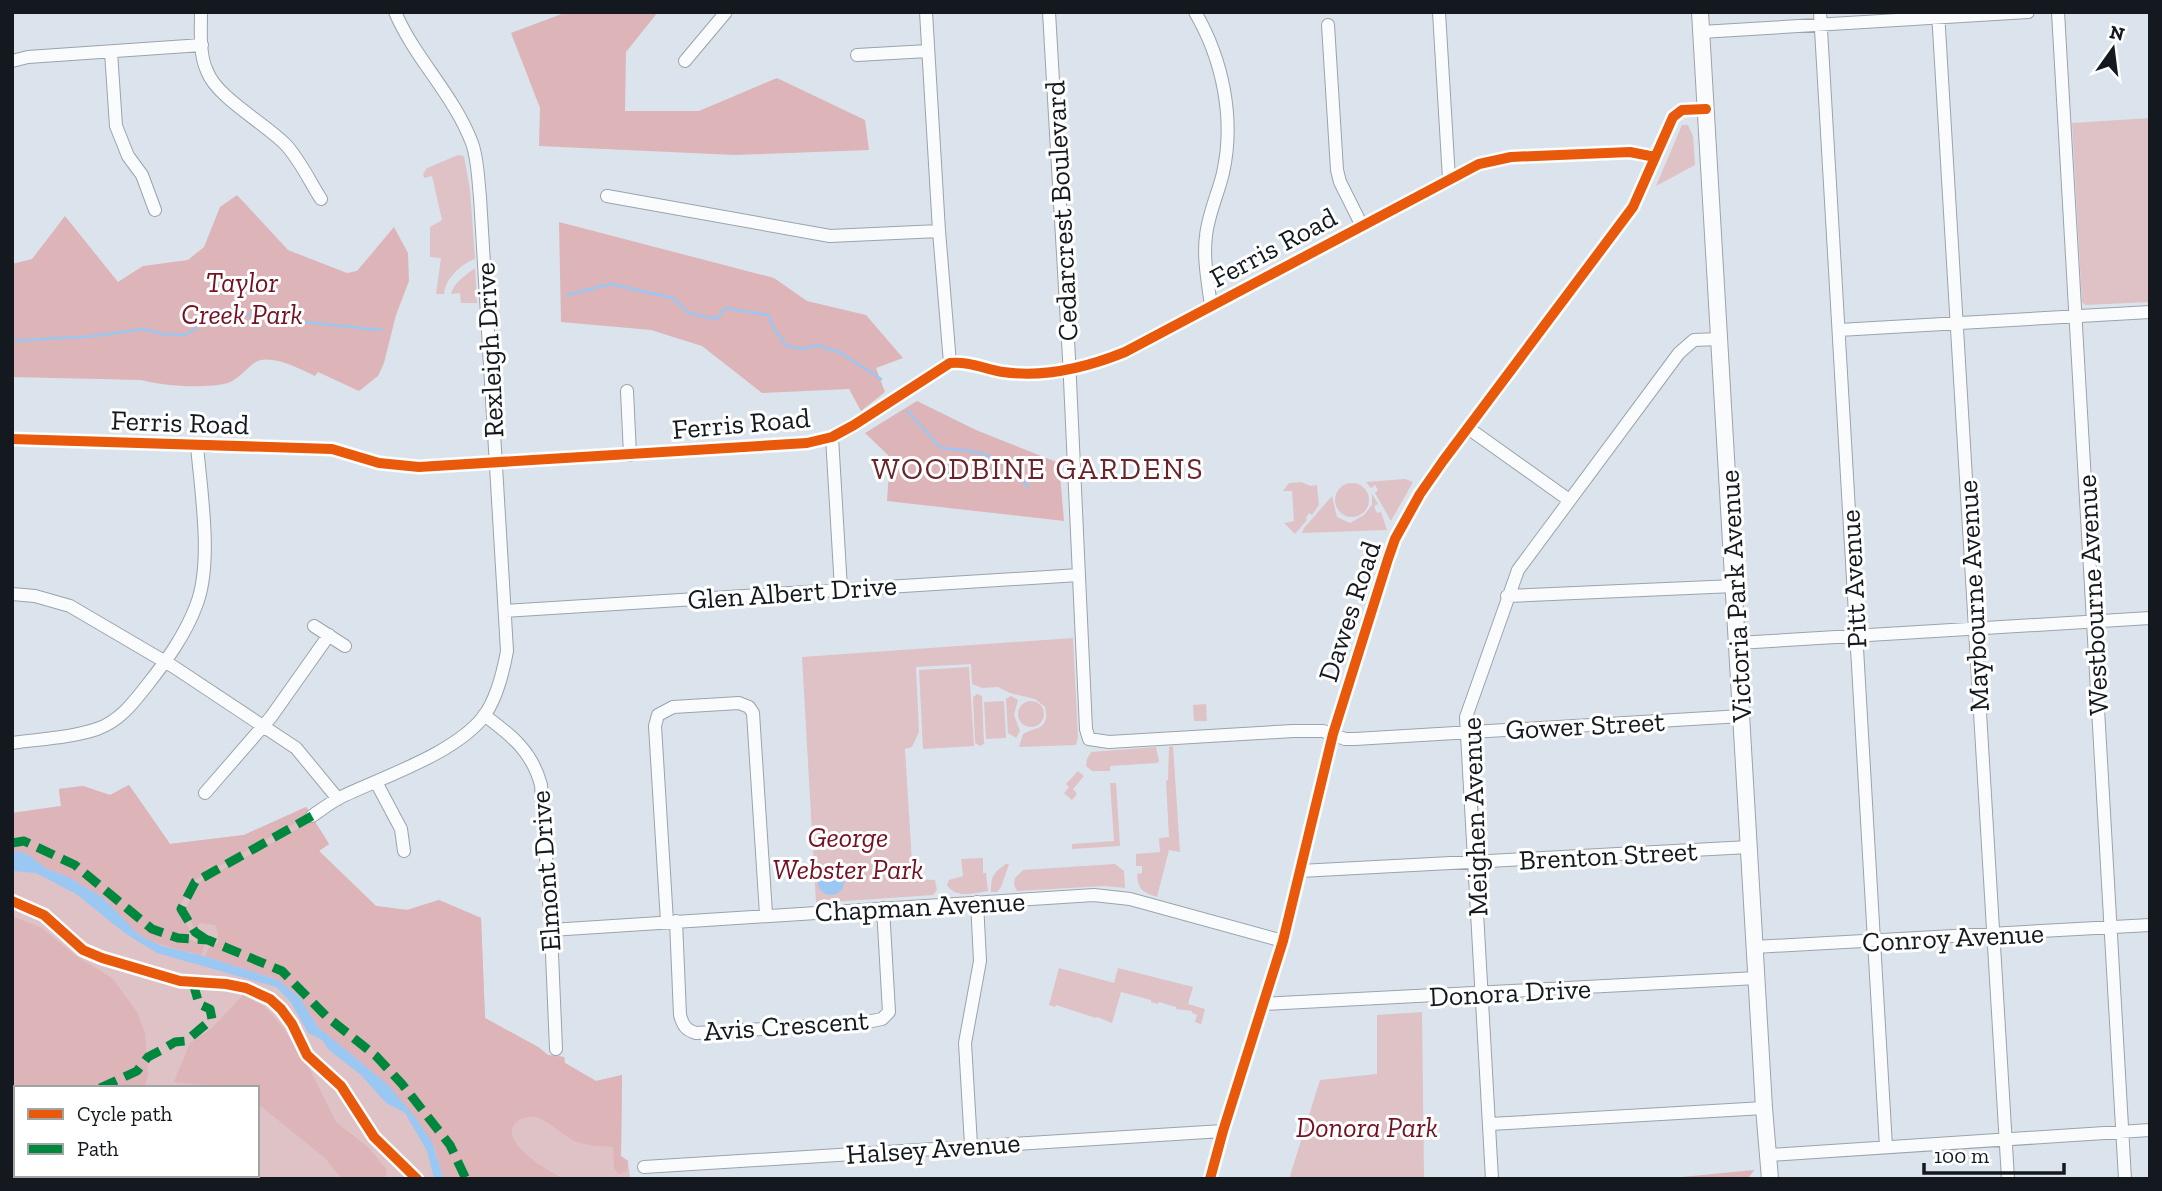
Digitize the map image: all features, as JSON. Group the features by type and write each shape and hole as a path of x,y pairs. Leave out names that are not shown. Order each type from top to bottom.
{"main road":[{"name":"Victoria Park Avenue","path":"1700,12 1770,1179"}],"street":[{"path":"201,12 202,45 207,72 215,85 286,145 321,199"},
{"name":"Rexleigh Drive","path":"312,816 338,799 456,741 484,715 503,672 507,640 481,197 476,158 460,118 406,36 395,12"},
{"path":"685,61 726,12"},
{"path":"926,12 950,363"},
{"name":"Cedarcrest Boulevard","path":"1049,12 1070,369 1086,734 1089,739 1095,741"},
{"path":"1195,12 1221,75 1227,122 1226,157 1205,238 1211,306"},
{"path":"1438,12 1449,178"},
{"path":"1701,32 1820,19 2028,12"},
{"name":"Westbourne Avenue","path":"2058,12 2125,1179"},
{"name":"Maybourne Avenue","path":"1939,15 2008,1179"},
{"name":"Pitt Avenue","path":"1820,19 1886,1147"},
{"path":"1328,24 1337,170 1340,182 1362,226"},
{"path":"12,61 27,57 202,45"},
{"path":"857,55 928,51"},
{"path":"111,52 116,126 128,156 142,175 155,209"},
{"name":"Dawes Road","path":"1210,1179 1283,941 1334,734 1395,540 1420,494 1633,207 1675,114 1684,110 1706,109"},
{"name":"Ferris Road","path":"12,439 332,450 399,467 807,443 832,437 950,363 1005,372 1032,373 1070,369 1125,352 1479,164 1511,158 1630,152 1656,157"},
{"path":"607,196 830,236 939,231"},
{"path":"1839,330 2150,312"},
{"name":"Meighen Avenue","path":"1492,1179 1466,717 1518,570 1686,346 1694,340 1720,339"},
{"path":"627,391 630,455"},
{"path":"1468,428 1569,500"},
{"path":"832,437 841,589"},
{"path":"12,743 99,729 126,712 165,662 197,605 202,583 204,550 197,446"},
{"name":"Glen Albert Drive","path":"505,611 1079,575"},
{"path":"1507,596 1734,586"},
{"path":"12,594 35,596 70,606 165,662 296,748 338,799"},
{"path":"1737,643 2150,618"},
{"path":"314,626 345,646"},
{"path":"205,793 264,726 329,635"},
{"path":"671,921 655,726 657,715 673,707 739,703 749,707 753,713 766,914"},
{"name":"Elmont Drive","path":"484,715 520,743 539,776 551,930 556,1049"},
{"name":"Gower Street","path":"1095,741 1161,740 1293,731 1323,731 1345,739 1354,739 1742,716"},
{"path":"376,782 401,829 404,850"},
{"name":"Brenton Street","path":"1300,871 1749,847"},
{"name":"Chapman Avenue","path":"551,930 766,914 1094,895 1130,899 1283,941"},
{"path":"971,1146 965,1043 980,961 977,902"},
{"name":"Avis Crescent","path":"671,921 683,1024 688,1031 696,1034 862,1023 882,1019 890,1012 883,908"},
{"name":"Conroy Avenue","path":"1755,947 2150,925"},
{"name":"Donora Drive","path":"1263,1004 1757,978"},
{"path":"1490,1124 1764,1108"},
{"path":"1769,1154 2150,1130"},
{"name":"Halsey Avenue","path":"644,1167 1223,1131"}],"green space":[{"path":"567,12 658,12 626,52 625,111 699,111 777,78 865,120 869,150 735,155 539,146 540,108 511,33"},
{"path":"2150,118 2150,302 2085,305 2082,302 2072,123"},
{"path":"1682,125 1688,125 1693,136 1695,165 1656,186"},
{"path":"458,155 464,156 470,190 475,259 464,264 455,273 447,283 444,294 436,294 441,258 430,257 430,227 442,220 432,176 424,178 423,174 427,168"},
{"name":"Taylor Creek Park","path":"237,195 288,250 347,273 357,271 394,227 408,253 409,281 378,376 359,391 318,372 315,376 302,369 267,359 254,363 231,382 208,386 172,385 141,380 12,377 12,264 32,259 65,216 118,282 143,266 188,260 204,247 220,207"},
{"path":"559,222 774,278 807,301 866,315 903,358 876,368 885,392 861,411 849,389 762,393 702,346 651,330 561,322"},
{"path":"475,268 477,303 461,303 460,293 451,294 461,279"},
{"path":"917,401 976,430 1059,463 1064,521 887,501 890,457 865,433"},
{"path":"1405,479 1413,482 1391,521 1375,493 1378,490 1375,485 1371,488 1366,482"},
{"path":"1289,483 1317,485 1319,505 1312,515 1309,513 1307,520 1295,534 1284,523 1294,521 1292,491 1283,491"},
{"path":"1352,483 1364,488 1369,500 1364,512 1352,517 1340,512 1335,500 1340,488"},
{"path":"1372,494 1378,504 1374,506 1377,513 1381,512 1387,530 1302,533 1332,496 1337,517 1350,523 1364,515 1372,505"},
{"name":"George Webster Park","path":"1073,638 1078,737 1076,745 1019,747 1023,734 1044,724 1045,707 1035,699 998,687 982,688 972,684 971,664 916,667 919,732 912,747 905,749 913,879 935,880 937,890 933,895 816,903 802,657"},
{"path":"969,667 974,746 923,749 919,670"},
{"path":"977,694 982,696 984,744 980,746 975,743 973,697"},
{"path":"1011,696 1018,700 1014,715 1020,731 1016,738 1008,733 1006,699"},
{"path":"1004,701 1006,738 986,739 984,702"},
{"path":"1031,701 1040,705 1044,714 1040,723 1031,727 1022,723 1018,714 1022,705"},
{"path":"1206,704 1207,721 1194,721 1193,705"},
{"path":"1173,746 1180,852 1169,850 1157,897 1140,887 1137,874 1142,873 1142,866 1136,866 1136,854 1160,852 1159,838 1169,837 1166,781 1169,747"},
{"path":"1156,747 1159,761 1157,763 1110,766 1110,771 1092,771 1086,766 1091,752"},
{"path":"1078,771 1084,776 1073,789 1077,794 1072,800 1064,793 1069,787 1066,784"},
{"path":"1110,783 1116,783 1120,846 1072,849 1072,844 1114,841"},
{"path":"129,785 170,844 244,835 306,807 329,844 319,851 376,906 407,910 439,900 481,918 485,1018 548,1055 564,1057 565,1063 596,1081 622,1075 621,1156 628,1161 630,1177 59,1179 56,1177 259,1177 259,1086 14,1086 14,1142 12,1141 12,813 61,806 59,789 83,786 110,795"},
{"path":"129,785 170,844 244,835 306,807 311,814 193,881 179,908 191,932 188,934 190,940 205,943 201,955 146,939 102,897 68,877 45,868 29,855 18,851 12,853 12,813 61,806 59,789 83,786 110,795"},
{"path":"314,820 329,844 319,851 376,906 407,910 439,900 481,918 485,1018 548,1055 564,1057 565,1063 596,1081 622,1075 621,1156 628,1161 627,1171 619,1174 614,1168 613,1147 579,1143 541,1119 526,1117 512,1128 518,1146 537,1163 565,1179 444,1179 435,1149 387,1084 318,1027 300,998 278,980 205,956 210,945 218,943 215,925 200,923 195,929 185,911 198,883"},
{"path":"983,858 983,873 986,873 988,891 960,894 947,885 949,880 963,876 961,859"},
{"path":"1009,864 1001,887 997,892 991,892 994,875"},
{"path":"1115,864 1124,871 1125,888 1104,886 1017,891 1014,885 1015,878 1023,870"},
{"path":"12,916 42,928 76,956 112,978 137,1012 145,1033 148,1074 145,1086 14,1086 14,1097"},
{"path":"1059,968 1114,983 1118,968 1193,987 1188,1004 1205,1009 1201,1024 1195,1022 1197,1015 1192,1011 1176,1009 1121,992 1112,1023 1049,1005"},
{"path":"243,995 264,1006 282,1026 310,1070 336,1122 369,1148 387,1170 385,1179 342,1179 325,1158 259,1105 259,1086 213,1086 174,1082 190,1043 211,1029"},
{"name":"Donora Park","path":"1422,1012 1424,1179 1289,1179 1320,1080 1377,1074 1377,1015"},
{"path":"1754,1170 1748,1179 1661,1179"},
{"path":"119,1177 199,1179 121,1179"}],"water":[{"path":"18,851 102,897 139,935 162,946 204,956 278,980 300,998 318,1027 387,1084 416,1118 432,1142 444,1179 434,1179 427,1151 405,1113 386,1103 361,1075 329,1050 322,1040 308,1033 290,1001 276,987 157,953 126,934 76,894 36,873 12,871 12,853"},
{"path":"831,869 840,873 844,882 840,891 831,895 822,891 818,882 822,873"}],"waterway":[{"path":"567,295 611,284 673,298 688,313 717,319 725,308 768,315 774,329 787,346 803,349 817,345 841,353 881,379"},
{"path":"12,341 94,336 143,329 163,334 185,335 195,329 202,316 224,311 382,330"},
{"path":"907,411 941,448 990,456 1008,467 1029,487"}],"marked path":[{"path":"207,940 195,932 181,909 195,882 312,816"},
{"path":"12,843 24,841 75,865 152,929 178,938 208,940 282,971 326,1016 376,1056 402,1084 450,1145 466,1179"},
{"path":"104,1086 137,1071 148,1057 175,1042 186,1041 212,1019 210,1009 199,1004 193,983"}],"cycle path":[{"path":"1210,1179 1283,941 1333,734 1395,539 1420,494 1443,461 1633,207 1673,117 1682,110 1706,109"},
{"path":"12,439 332,449 379,463 419,467 807,443 832,437 854,425 950,363 1034,374 1081,367 1125,352 1479,164 1511,157 1630,152 1655,157"},
{"path":"12,901 44,915 83,950 102,958 180,981 246,988 270,999 292,1024 307,1055 341,1086 374,1137 417,1179"}],"district":[{"name":"WOODBINE GARDENS","path":"1038,469"}]}
